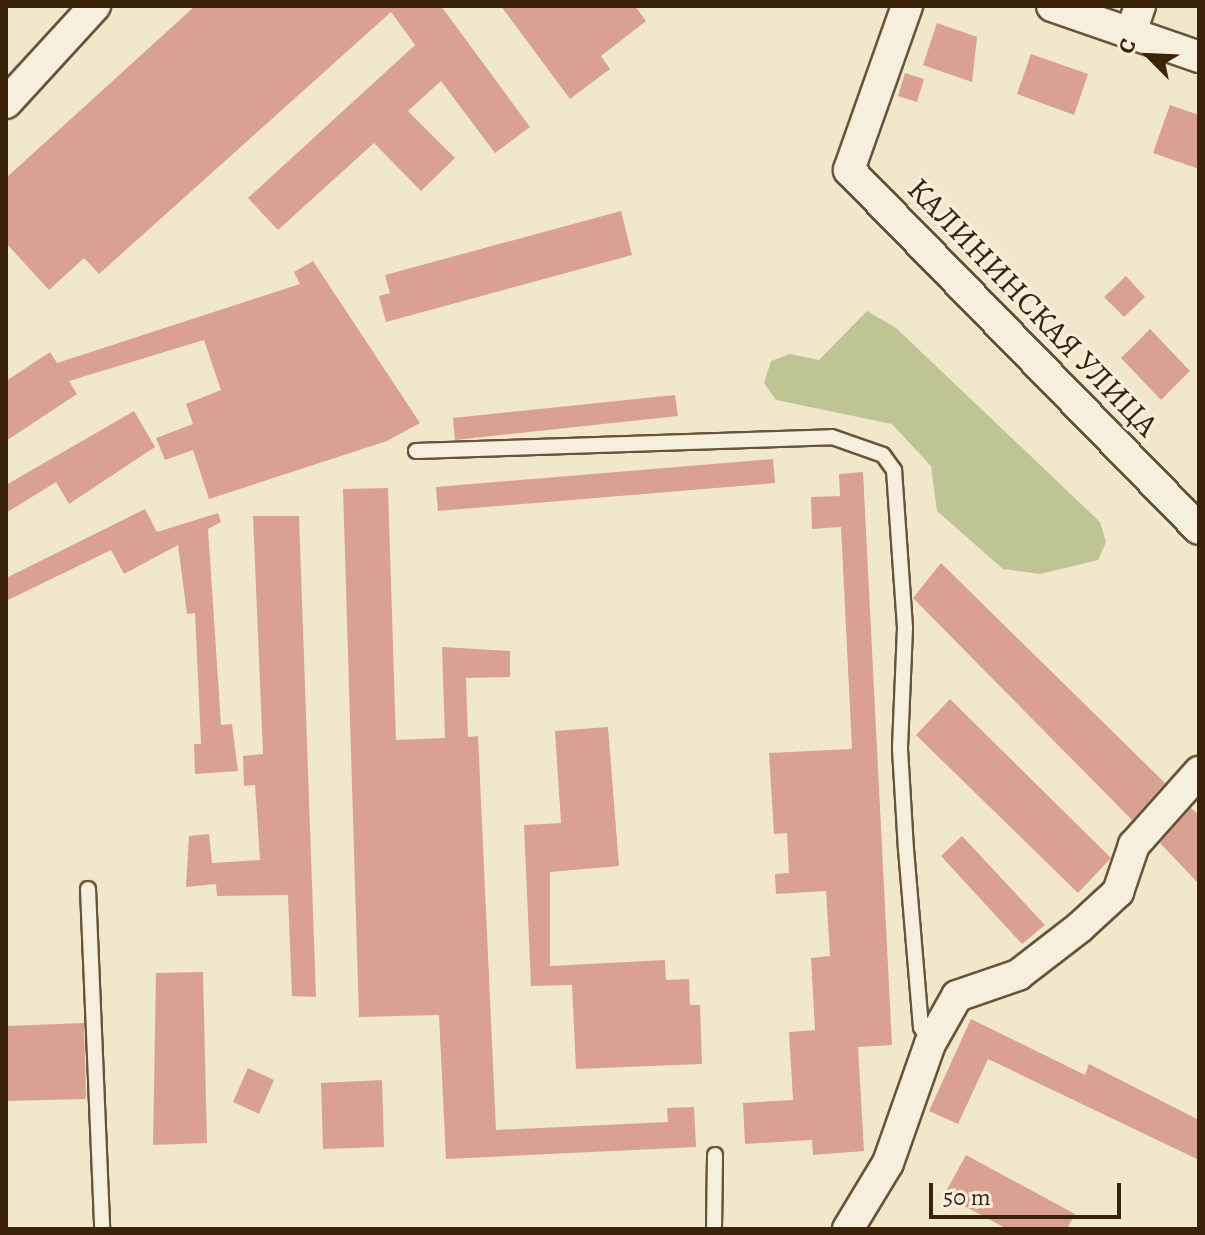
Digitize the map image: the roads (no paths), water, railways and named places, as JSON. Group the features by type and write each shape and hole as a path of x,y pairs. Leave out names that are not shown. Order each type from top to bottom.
{"street":[{"path":"6,103 95,6"},
{"name":"КАЛИНИНСКАЯ УЛИЦА","path":"907,6 849,170 1199,529"},
{"path":"1052,6 1199,57"},
{"path":"1130,35 1140,6"},
{"path":"848,1229 888,1163 930,1044 957,996 1018,975 1118,892 1134,845 1199,772"}],"lane":[{"path":"416,451 832,437 883,455 894,470 905,628 900,749 906,849 921,1027 930,1044"},
{"path":"88,889 102,1229"},
{"path":"714,1229 715,1155"}]}
